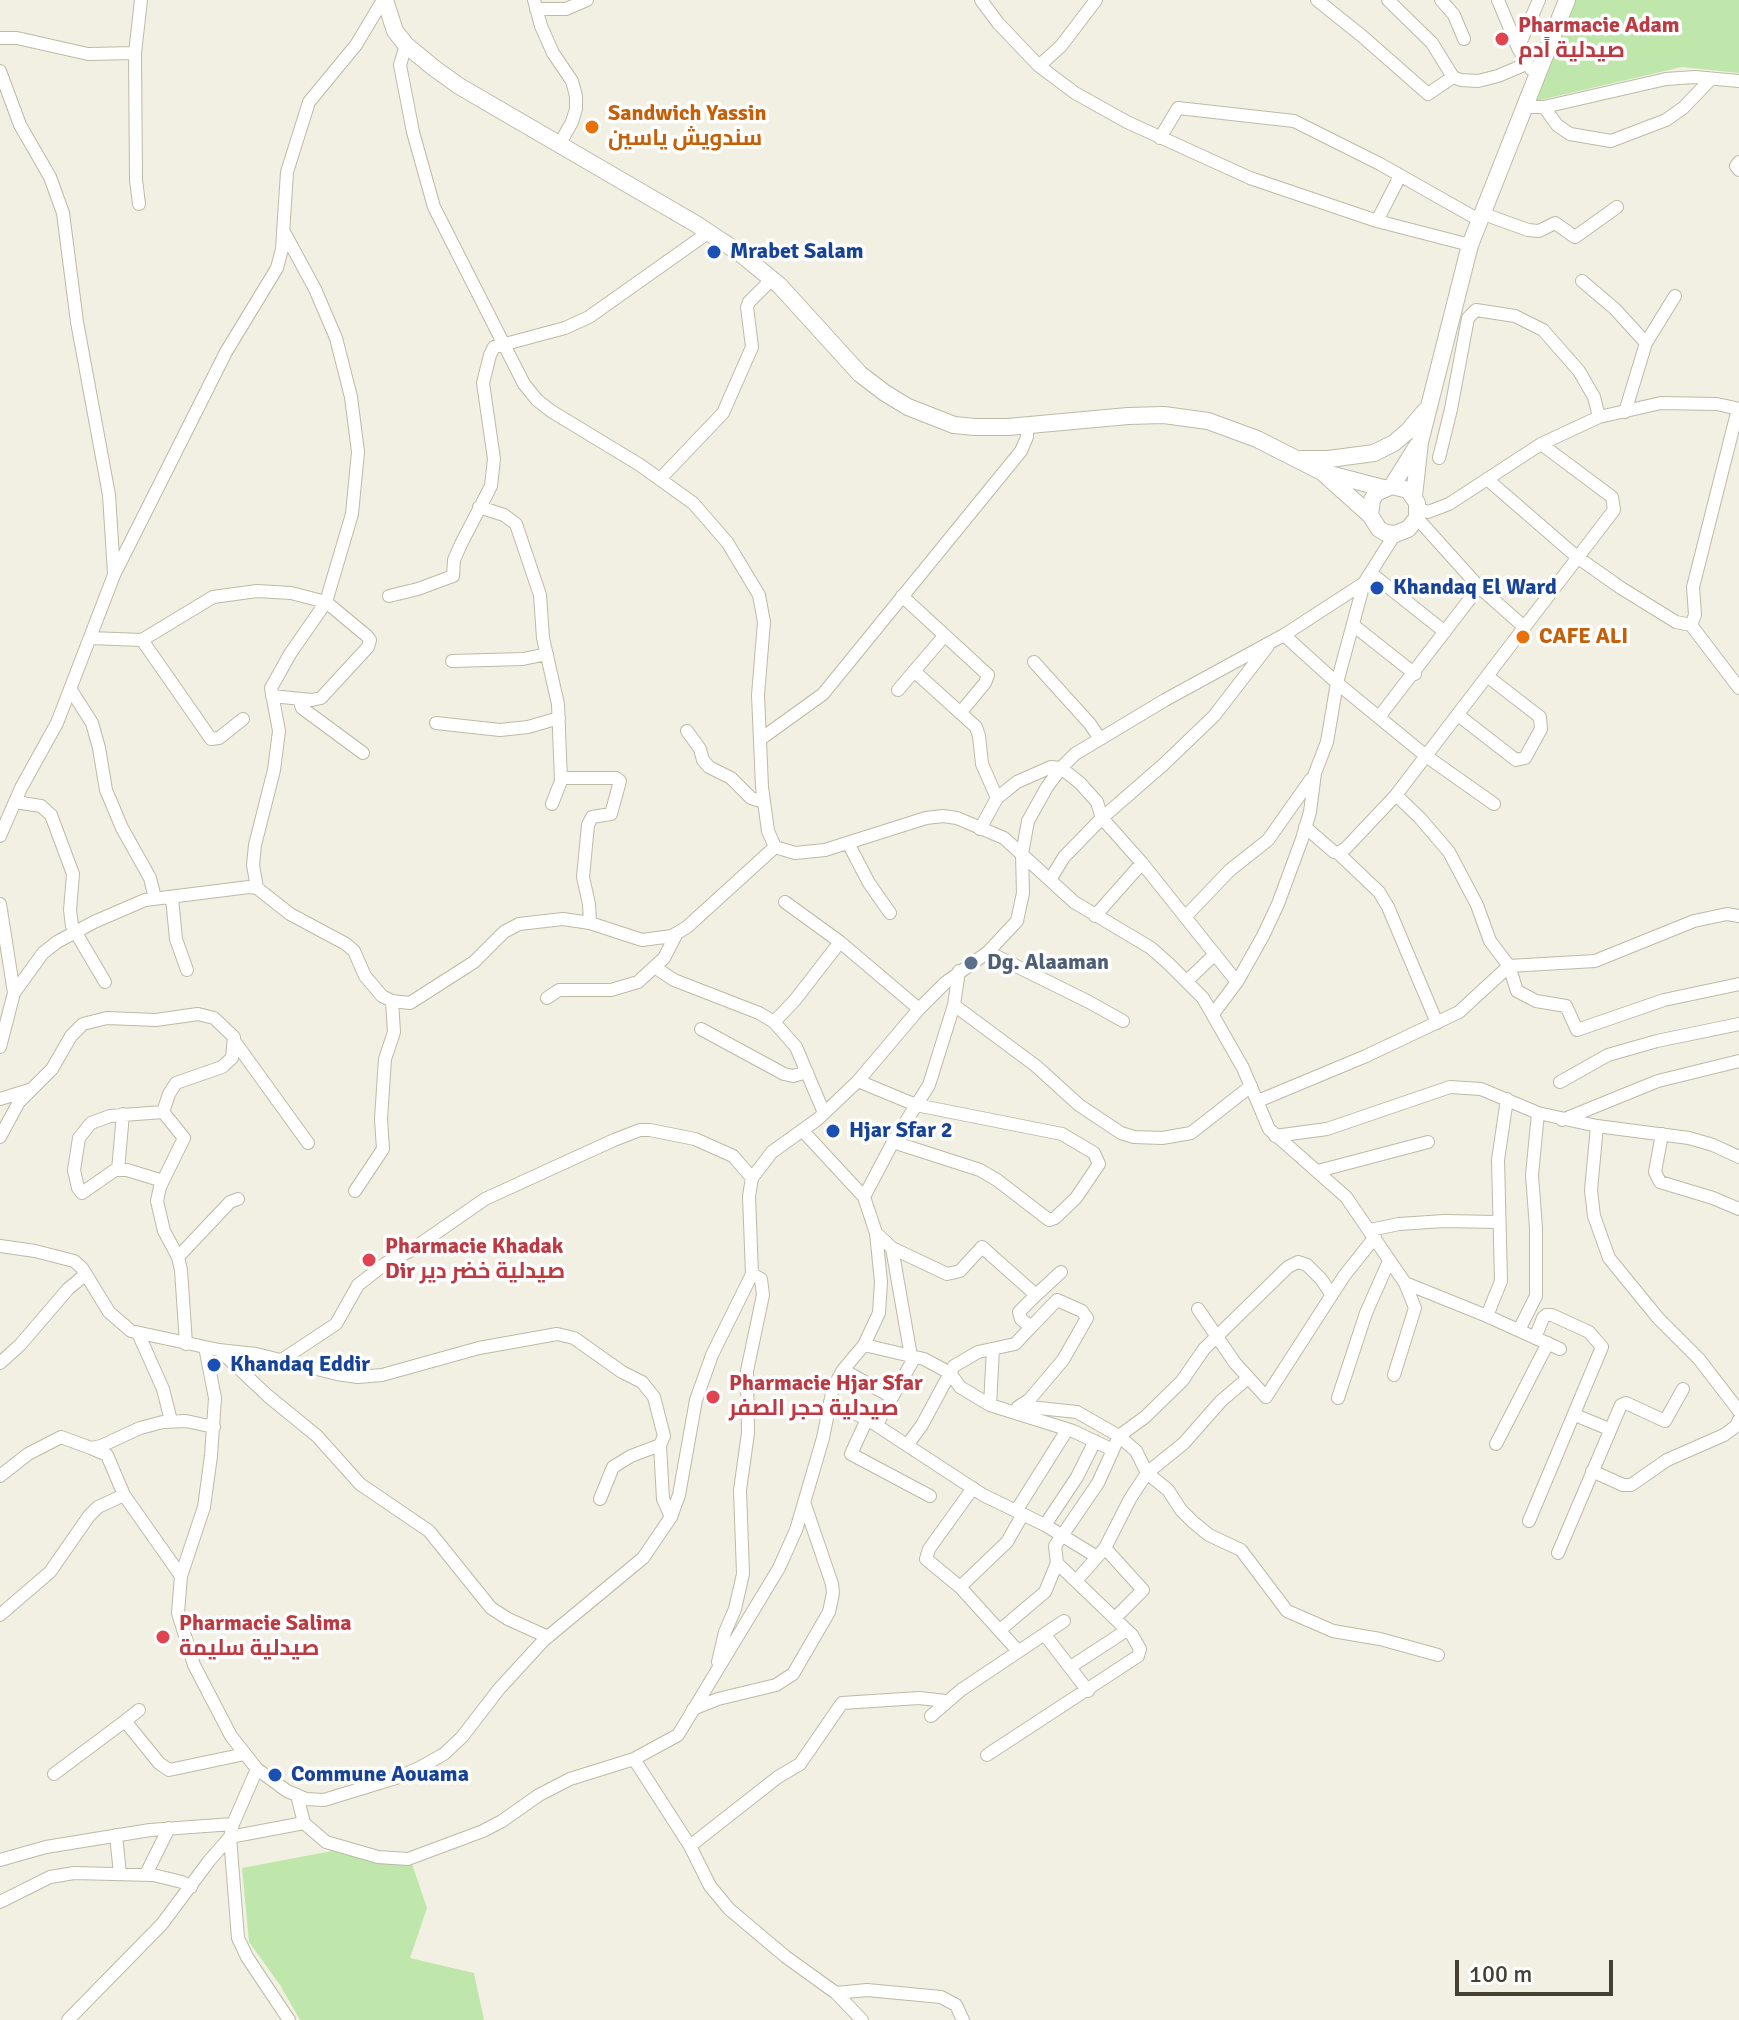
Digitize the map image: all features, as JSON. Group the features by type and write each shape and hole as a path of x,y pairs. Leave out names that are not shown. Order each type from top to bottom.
{"street":[{"path":"139,204 135,53 141,0"},
{"path":"384,0 392,25 406,45 459,86 709,232 741,254 772,279 860,374 908,407 954,425 1027,425 1128,416 1185,417 1233,429 1298,459 1322,472 1381,526 1408,529 1416,508 1420,442 1470,245 1524,107 1532,69 1567,0"},
{"path":"0,836 57,723 114,575 220,363 272,278 279,261 287,172 303,116 318,89 356,45 384,0"},
{"path":"559,145 572,122 576,96 572,81 547,40 535,4 566,9 587,0"},
{"path":"981,0 1006,33 1039,66 1056,81 1100,108 1250,178 1377,221 1470,245"},
{"path":"1039,66 1061,46 1096,0"},
{"path":"1317,0 1428,94 1453,77 1478,81 1532,69"},
{"path":"1388,0 1432,43 1453,77"},
{"path":"1441,0 1454,15 1464,39"},
{"path":"1498,0 1518,48 1532,69"},
{"path":"1518,48 1539,0"},
{"path":"0,38 17,38 88,54 135,53"},
{"path":"406,45 400,65 413,132 434,207 524,384 537,400 693,503 738,557 759,595 764,622 758,695 764,802 768,831 775,847 784,852 810,852 926,818 957,818 1004,838 1095,916 1151,948 1188,980 1213,1014 1251,1086 1263,1118 1275,1136 1346,1197 1405,1283 1415,1308 1394,1375"},
{"path":"0,71 20,125 50,177 63,213 77,322 109,495 114,575"},
{"path":"1524,107 1544,107 1666,79 1739,81"},
{"path":"1544,107 1557,125 1570,134 1611,141 1666,120 1691,101 1711,79"},
{"path":"1160,138 1178,108 1284,119 1307,126 1480,216 1528,230 1539,231 1555,223 1575,237 1617,207"},
{"path":"1739,162 1736,166 1739,170"},
{"path":"1377,221 1400,176"},
{"path":"283,230 315,289 336,338 349,389 358,452 352,514 326,602 278,672 271,688 279,731 274,770 255,845 253,865 257,888 290,914 346,944 354,951 373,986 392,1001 410,1003 474,962 504,932 519,924 563,919 590,923 642,940 659,940 677,933 775,847"},
{"path":"389,596 453,576 454,560 491,486 494,459 483,383 494,347 533,338 589,317 709,232"},
{"path":"660,479 723,413 752,347 747,307 772,279"},
{"path":"1582,281 1615,309 1646,343"},
{"path":"1625,412 1646,343 1675,296"},
{"path":"1439,458 1448,427 1468,318 1476,310 1515,316 1534,324 1555,341 1579,371 1594,397 1599,417"},
{"path":"1446,336 1464,341"},
{"path":"1416,508 1428,512 1437,509 1541,444 1599,417 1661,403 1717,404 1738,409 1693,587 1695,615 1691,625"},
{"path":"1298,459 1329,459 1374,453 1394,443 1429,407"},
{"path":"762,738 823,694 1021,451 1027,437 1027,425"},
{"path":"1213,1014 1237,982 1278,904 1300,844 1353,625 1368,578 1380,558 1381,526 1372,500 1388,487 1420,442"},
{"path":"1338,853 1396,795 1614,510 1615,501 1541,444"},
{"path":"1322,472 1408,490 1416,508 1479,587 1523,626"},
{"path":"1487,479 1577,557 1658,613 1691,625 1739,688"},
{"path":"479,507 504,515 516,524 540,595 559,718 561,778 552,804"},
{"path":"1368,578 1445,632"},
{"path":"205,1347 215,1398 214,1427 204,1507 181,1576 178,1613 194,1665 231,1736 257,1769 278,1786 306,1799 324,1800 399,1777 444,1754 548,1637 643,1558 671,1517 679,1495 696,1400 712,1355 752,1274 749,1196 752,1178 772,1152 824,1113 858,1081 919,1009 959,971 988,952 1017,921 1023,893 1022,854 1028,821 1061,768 1075,754 1190,686 1271,643 1368,578"},
{"path":"1379,717 1479,587"},
{"path":"90,638 142,640 202,603 224,594 278,591 326,602 370,640 368,647 325,696 317,700 272,696"},
{"path":"902,596 988,675 960,713"},
{"path":"1353,625 1415,674"},
{"path":"898,690 945,635"},
{"path":"1284,635 1426,756 1494,804"},
{"path":"142,640 211,739 219,738 243,719"},
{"path":"1050,880 1064,857 1102,818 1204,726 1271,643"},
{"path":"452,661 523,659 547,654"},
{"path":"1034,662 1100,739"},
{"path":"914,671 977,731 982,764 997,798"},
{"path":"1458,715 1516,760 1525,758 1541,729 1540,717 1487,676"},
{"path":"71,690 92,723 106,790 122,828 150,878 155,898"},
{"path":"299,699 302,708 363,753"},
{"path":"436,723 500,730 528,727 559,718"},
{"path":"687,731 709,767 731,778 751,798 764,802"},
{"path":"980,829 997,798 1017,782 1051,767 1061,768 1097,802 1102,818 1237,982"},
{"path":"1185,917 1230,870 1277,830 1315,773"},
{"path":"561,778 616,778 620,781 611,814 592,817 588,825 583,877 590,923"},
{"path":"1396,795 1449,852 1477,905 1490,941 1509,966 1517,991 1536,1001 1566,1006 1577,1030 1653,1003 1739,984"},
{"path":"0,800 41,806 51,815 73,874 70,910 75,932 105,982"},
{"path":"1305,827 1379,892 1437,1023"},
{"path":"1277,830 1300,844"},
{"path":"848,843 869,883 890,913"},
{"path":"1095,916 1142,863"},
{"path":"8,985 43,953 75,932 145,900 257,888"},
{"path":"172,898 176,939 187,970"},
{"path":"785,902 840,942 919,1009"},
{"path":"0,904 8,985 0,1047"},
{"path":"1258,1101 1366,1056 1459,1012 1509,966 1595,961 1694,921 1727,914 1739,916"},
{"path":"547,998 559,990 620,989 638,982 656,968 675,941 677,933"},
{"path":"774,1022 840,942"},
{"path":"988,952 1123,1021"},
{"path":"1188,980 1215,954"},
{"path":"656,968 674,980 759,1013 774,1022 796,1047 824,1113"},
{"path":"864,1197 893,1142 929,1085 954,1005 959,971"},
{"path":"355,1191 383,1149 381,1119 385,1059 394,1032 392,1001"},
{"path":"954,1005 1036,1066 1079,1105 1121,1133 1134,1137 1149,1139 1191,1133 1251,1086"},
{"path":"0,1137 29,1090 52,1069 77,1029 89,1021 98,1018 156,1020 189,1014 206,1015 229,1029 235,1042 308,1143"},
{"path":"1560,1082 1608,1055 1739,1024"},
{"path":"701,1029 784,1074 793,1076 807,1072"},
{"path":"163,1112 176,1083 226,1065 232,1058 235,1042"},
{"path":"1562,1120 1658,1081 1739,1061"},
{"path":"858,1081 916,1105 1062,1134 1094,1153 1099,1164 1076,1198 1049,1220 980,1170 893,1142"},
{"path":"1275,1136 1327,1129 1450,1087 1471,1086 1562,1120 1662,1134 1713,1145 1739,1157"},
{"path":"0,1099 29,1090"},
{"path":"1487,1316 1501,1281 1498,1160 1507,1099"},
{"path":"163,1112 100,1118 91,1123 79,1138 74,1158 76,1182 82,1193 118,1170 163,1181"},
{"path":"163,1112 184,1138 163,1181 157,1207 181,1270 186,1344"},
{"path":"1519,1330 1536,1291 1532,1175 1538,1113"},
{"path":"118,1170 123,1114"},
{"path":"1597,1126 1591,1190 1594,1216 1609,1258 1658,1318 1699,1359 1739,1411"},
{"path":"280,1361 336,1324 358,1285 386,1263 410,1251 485,1199 628,1134 650,1130 695,1139 733,1156 752,1178"},
{"path":"297,1795 304,1823 326,1842 378,1857 408,1859 483,1831 570,1779 634,1759 678,1735 779,1568 796,1530 823,1438 833,1388 843,1370 864,1345 879,1313 881,1299 876,1233 864,1197 802,1130"},
{"path":"1662,1134 1655,1172 1660,1182 1739,1207"},
{"path":"1318,1171 1428,1142"},
{"path":"178,1257 230,1202 238,1199"},
{"path":"1198,1309 1248,1378 1262,1395 1268,1395 1372,1233 1429,1222 1498,1222"},
{"path":"876,1233 892,1248 951,1274 960,1271 982,1247 1036,1295"},
{"path":"0,1246 74,1261 118,1322 138,1333 219,1350 256,1354 337,1374 358,1377 382,1375 479,1348 561,1334 574,1338 622,1372 642,1382 654,1397 664,1436 660,1445 663,1499 671,1517"},
{"path":"892,1248 895,1279 912,1358 910,1368 892,1397 851,1454 930,1496"},
{"path":"1338,1398 1366,1313 1389,1261"},
{"path":"1000,1630 1043,1596 1057,1563 1055,1546 1098,1483 1119,1436 1145,1417 1182,1381 1217,1334 1294,1263 1307,1265 1332,1295"},
{"path":"1031,1327 1021,1319 1019,1312 1061,1272"},
{"path":"0,1363 20,1345 68,1289 86,1274"},
{"path":"716,1669 743,1574 740,1490 748,1433 747,1371 763,1295 761,1279 752,1274"},
{"path":"1405,1283 1560,1349"},
{"path":"908,1444 922,1425 954,1366 983,1350 1015,1344 1057,1300 1063,1301 1087,1316 1063,1360 1029,1400 1015,1408"},
{"path":"1529,1521 1602,1345 1589,1332 1552,1315 1543,1318 1535,1338"},
{"path":"138,1333 163,1389 171,1421"},
{"path":"1496,1444 1548,1343"},
{"path":"864,1345 924,1359 950,1373 960,1387 990,1405 1071,1410 1095,1420 1136,1451 1147,1473 1168,1490 1193,1522 1209,1535 1241,1550 1287,1611 1333,1631 1380,1639 1438,1655"},
{"path":"990,1405 993,1349"},
{"path":"219,1350 317,1436 360,1484 429,1531 491,1608 548,1637"},
{"path":"642,1382 647,1368"},
{"path":"843,1370 892,1397"},
{"path":"1076,1581 1101,1552 1147,1473 1184,1443 1221,1401 1248,1378"},
{"path":"1558,1553 1609,1429 1624,1403 1666,1420 1683,1389"},
{"path":"830,1402 872,1422 973,1488 1101,1552 1143,1590 1115,1618"},
{"path":"1015,1408 1083,1434 1113,1450"},
{"path":"1575,1415 1609,1429"},
{"path":"1592,1471 1623,1485 1631,1485 1667,1460 1724,1435 1739,1420"},
{"path":"91,1448 140,1428 171,1421 214,1427"},
{"path":"960,1587 1007,1542 1067,1430"},
{"path":"0,1476 28,1454 61,1437 107,1455 124,1495 181,1576"},
{"path":"1045,1525 1077,1477 1095,1441"},
{"path":"600,1499 613,1467 660,1445"},
{"path":"973,1488 926,1559 960,1587 1018,1651"},
{"path":"0,1615 50,1572 98,1507 124,1495"},
{"path":"693,1709 718,1699 776,1685 793,1674 829,1612 832,1584 804,1502"},
{"path":"987,1755 1138,1656 1138,1642 1057,1563"},
{"path":"931,1716 946,1701 1064,1621"},
{"path":"1072,1666 1127,1630"},
{"path":"1045,1635 1072,1666 1088,1691"},
{"path":"690,1846 778,1777 800,1764 842,1703 919,1698 946,1701"},
{"path":"54,1774 139,1710"},
{"path":"125,1721 159,1763 169,1770 245,1754"},
{"path":"634,1759 690,1846 710,1886 729,1909 776,1949 836,1993 862,2020"},
{"path":"68,2020 162,1924 191,1887 232,1831 257,1769"},
{"path":"0,1860 46,1847 169,1828 266,1832 304,1823"},
{"path":"146,1874 169,1828"},
{"path":"232,1831 238,1938 289,2020"},
{"path":"116,1835 120,1874"},
{"path":"0,1902 50,1877 74,1873 146,1874 169,1878 191,1887"},
{"path":"836,1993 867,1990 941,1997 956,2005 963,2020"}],"green space":[{"path":"1575,0 1739,0 1739,73 1682,67 1536,101"},
{"path":"332,1851 412,1864 427,1908 410,1958 474,1973 484,2020 300,2020 280,1985 249,1942 242,1868"}],"place":[{"name":"Pharmacie Adam صيدلية اًدم","path":"1502,39"},
{"name":"Sandwich Yassin سندويش ياسين","path":"592,127"},
{"name":"Mrabet Salam","path":"714,252"},
{"name":"Khandaq El Ward","path":"1377,588"},
{"name":"CAFE ALI","path":"1523,637"},
{"name":"Dg. Alaaman","path":"971,963"},
{"name":"Hjar Sfar 2","path":"833,1131"},
{"name":"Pharmacie Khadak Dir صيدلية خضر دير","path":"369,1260"},
{"name":"Khandaq Eddir","path":"214,1365"},
{"name":"Pharmacie Hjar Sfar صيدلية حجر الصفر","path":"713,1397"},
{"name":"Pharmacie Salima صيدلية سليمة","path":"163,1637"},
{"name":"Commune Aouama","path":"275,1775"}]}
